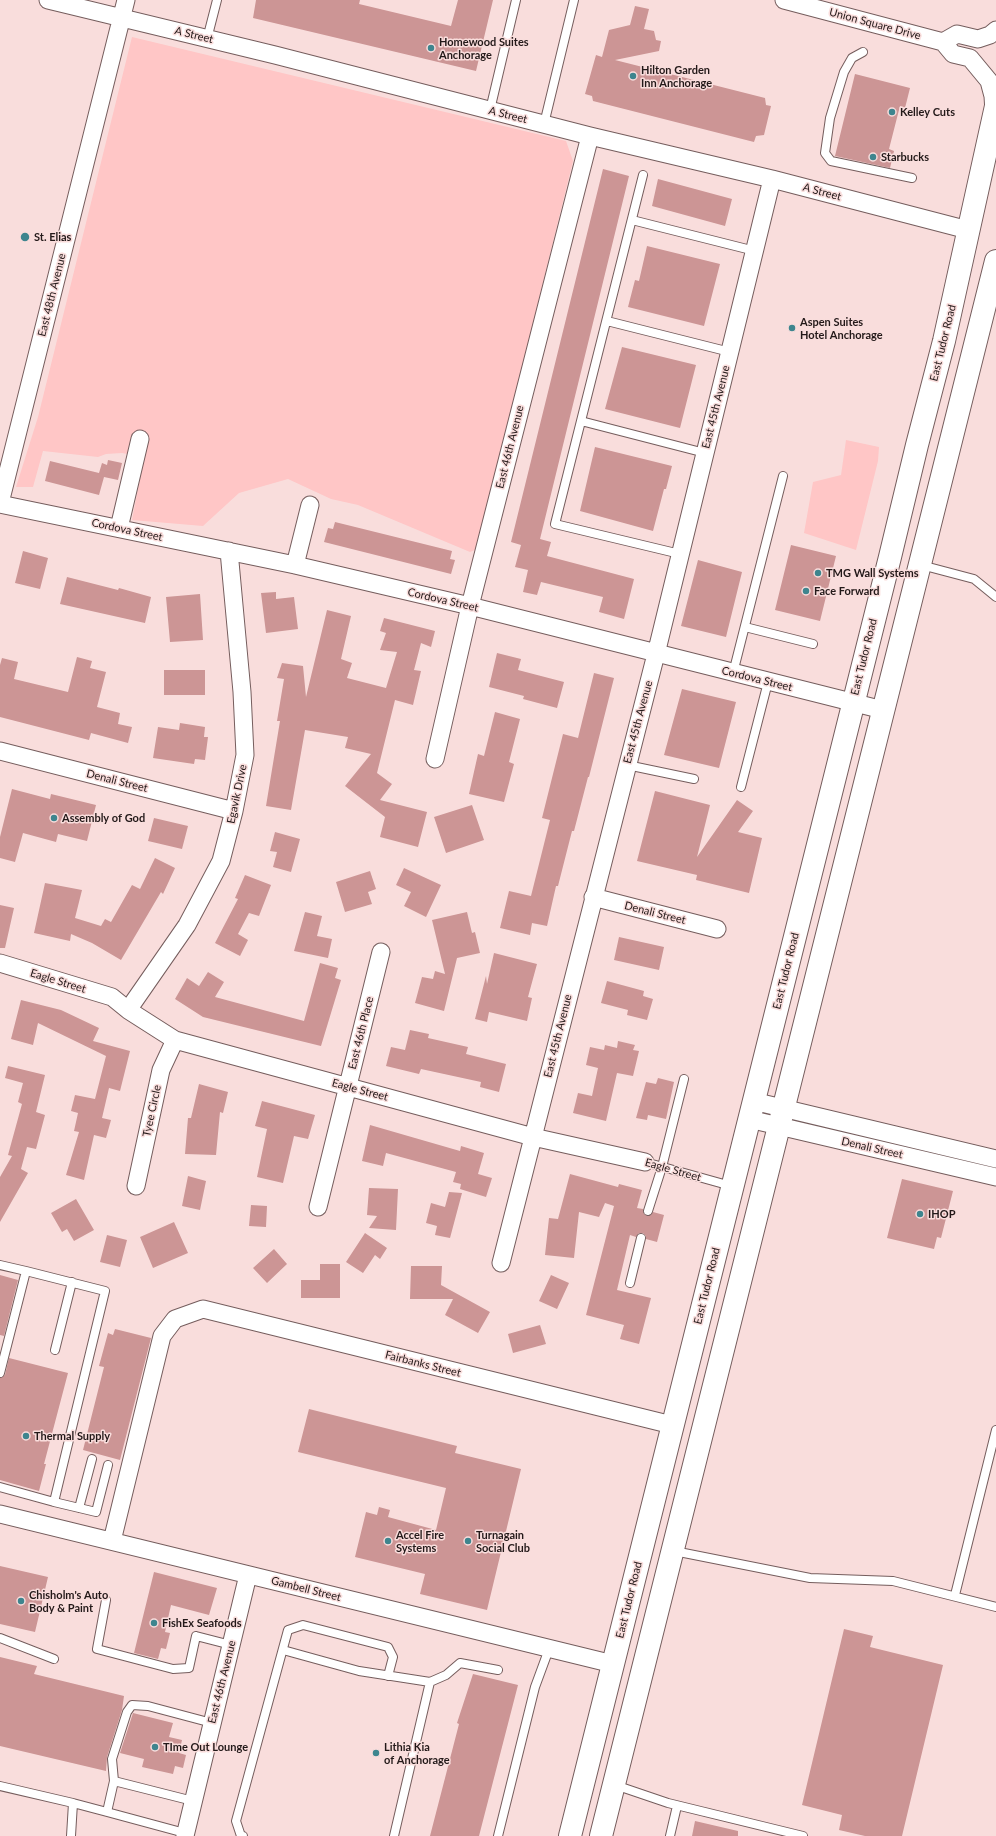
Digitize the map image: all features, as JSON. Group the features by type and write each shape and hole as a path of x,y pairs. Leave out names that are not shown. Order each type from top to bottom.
{"main road":[{"name":"East Tudor Road","path":"570,1836 890,557 916,445 944,341 995,109"},
{"path":"601,1836 671,1551 782,1118 996,261"},
{"path":"919,565 905,546 941,405 944,341"}],"street":[{"name":"A Street","path":"48,0 590,136 772,179 968,230"},
{"name":"East 48th Avenue","path":"0,503 126,0"},
{"name":"Union Square Drive","path":"784,0 943,42"},
{"path":"995,109 994,96 989,81 970,58 953,54 943,42 957,34 978,39 990,35 996,30"},
{"name":"East 46th Avenue","path":"435,759 470,606 590,136"},
{"name":"East 45th Avenue","path":"501,1263 656,654 772,179"},
{"path":"119,528 140,439"},
{"name":"Cordova Street","path":"0,503 295,565 470,606 883,710"},
{"path":"295,565 310,505"},
{"name":"Egavik Drive","path":"128,1010 187,925 221,861 234,811 245,756 242,692 229,551"},
{"name":"Denali Street","path":"0,751 234,811"},
{"name":"Denali Street","path":"593,897 717,929"},
{"name":"East 46th Place","path":"318,1207 381,952"},
{"name":"Eagle Street","path":"1,965 112,997 128,1010 175,1040 533,1137 645,1162"},
{"name":"Tyee Circle","path":"136,1186 161,1070 175,1040"},
{"name":"Denali Street","path":"751,1110 996,1177"},
{"name":"Denali Street","path":"782,1118 996,1158"},
{"name":"Fairbanks Street","path":"112,1541 162,1336 175,1319 203,1310 672,1425"},
{"name":"Gambell Street","path":"0,1514 613,1664"},
{"name":"East 46th Avenue","path":"185,1834 248,1575"}],"lane":[{"path":"207,39 217,0"},
{"path":"490,110 516,0"},
{"path":"544,124 574,0"},
{"path":"863,52 852,58 844,72 830,118 825,153 831,161 912,178"},
{"path":"643,176 555,524 680,554"},
{"path":"632,220 755,251"},
{"path":"607,320 730,352"},
{"path":"581,421 705,453"},
{"path":"733,673 783,476"},
{"path":"919,565 974,579 996,597"},
{"path":"745,627 813,644"},
{"path":"741,787 768,682"},
{"path":"627,765 694,779"},
{"path":"648,1211 662,1167 684,1079"},
{"name":"Eagle Street","path":"645,1162 732,1187"},
{"path":"630,1284 641,1238"},
{"path":"0,1265 105,1291 54,1502"},
{"path":"0,1373 26,1271"},
{"path":"55,1350 72,1282"},
{"path":"955,1595 996,1430"},
{"path":"78,1508 92,1459"},
{"path":"0,1487 96,1512 108,1465"},
{"path":"671,1551 810,1578 894,1581 955,1595 996,1607"},
{"path":"106,1600 97,1650 173,1669 189,1668 196,1636 231,1645"},
{"path":"243,1836 241,1836 236,1821 288,1630 303,1625 388,1647 393,1657 388,1676"},
{"path":"0,1638 54,1659"},
{"path":"498,1836 535,1687 549,1649"},
{"path":"283,1650 359,1670 430,1682 446,1675 460,1663 498,1670"},
{"path":"394,1836 430,1682"},
{"path":"107,1812 114,1781 112,1759 127,1712 132,1705 148,1706 212,1723"},
{"path":"114,1781 193,1801"},
{"path":"613,1785 677,1806 803,1836"},
{"path":"0,1786 73,1803 185,1834"},
{"path":"71,1836 73,1803"},
{"path":"670,1836 677,1806"}],"shaded area":[{"path":"132,37 566,141 573,161 477,549 470,552 358,505 331,499 288,479 239,493 203,526 132,520 144,457 122,453 106,454 98,457 43,451 33,487 16,487 38,417"},
{"path":"846,440 879,447 878,461 856,550 804,533 813,482 841,475"}],"building":[{"name":"Homewood Suites Anchorage","path":"256,0 360,0 359,4 451,26 458,0 493,0 476,71 253,18"},
{"name":"Hilton Garden Inn Anchorage","path":"635,6 649,9 644,29 654,31 656,40 661,41 659,51 615,60 765,98 766,105 771,106 764,135 756,136 754,142 593,101 592,96 585,94 596,55 602,57 609,30 630,25"},
{"path":"855,74 910,88 905,108 900,106 889,149 894,151 890,168 835,156"},
{"path":"603,169 629,176 540,539 551,542 547,556 634,579 624,619 599,612 603,597 541,582 537,595 523,592 528,570 515,567 521,545 511,542"},
{"path":"658,179 732,199 725,226 652,206"},
{"path":"647,246 720,264 704,326 628,307 635,280 639,281"},
{"path":"622,347 696,365 680,428 605,409"},
{"path":"595,447 672,466 666,489 664,489 653,531 580,511"},
{"path":"108,460 122,463 118,480 104,477 99,495 45,481 50,461 99,473 102,463 107,465"},
{"path":"335,522 452,551 450,559 455,560 451,574 324,542 328,528 333,529"},
{"path":"791,545 836,556 820,621 775,610"},
{"path":"23,551 48,558 40,589 15,583"},
{"path":"698,560 742,572 726,637 681,626"},
{"path":"67,577 118,590 119,588 151,597 145,623 60,604"},
{"path":"276,592 276,599 294,597 298,629 266,633 261,593"},
{"path":"200,594 203,640 170,642 166,597"},
{"path":"327,610 351,616 341,659 352,663 347,678 386,688 397,652 380,650 386,633 380,631 384,618 435,631 431,647 421,643 414,670 421,671 413,705 395,700 377,773 392,784 380,800 427,812 418,847 380,837 385,817 345,786 371,754 345,748 348,737 305,730 291,810 266,806 280,721 277,721 284,679 277,678 282,663 303,666 306,697"},
{"path":"497,653 521,659 518,670 564,682 557,708 523,699 524,696 489,687"},
{"path":"77,657 92,661 90,668 106,672 97,707 120,713 118,724 132,727 128,743 91,733 89,740 0,717 0,665 2,658 18,662 14,679 68,692"},
{"path":"164,670 205,670 205,695 164,695"},
{"path":"594,673 614,678 574,831 572,831 558,886 556,886 547,926 532,923 530,935 500,928 509,891 531,896 550,820 542,818 563,734 578,738"},
{"path":"682,689 736,702 719,768 664,755"},
{"path":"495,712 520,719 509,762 514,764 504,802 469,794 478,754 484,756"},
{"path":"180,723 205,727 204,737 208,737 205,760 195,759 194,764 153,758 158,727 179,730"},
{"path":"12,789 50,799 51,794 96,805 87,841 58,834 56,842 23,833 15,862 0,858 0,837"},
{"path":"655,791 710,805 697,857 737,800 753,811 738,832 762,838 749,893 696,880 697,875 637,861"},
{"path":"472,805 484,840 446,853 434,817"},
{"path":"154,818 188,826 182,849 148,841"},
{"path":"275,832 300,839 291,872 273,867 277,852 270,851"},
{"path":"155,858 175,868 163,894 161,892 121,960 92,943 71,934 70,941 34,933 45,883 82,890 75,918 101,926 105,919 111,922 132,885 140,889"},
{"path":"404,868 441,885 426,917 404,906 411,892 396,885"},
{"path":"370,871 376,889 368,892 372,904 345,912 336,882"},
{"path":"245,875 271,885 259,916 249,913 238,934 248,940 240,956 215,943 238,899 235,898"},
{"path":"0,905 14,908 5,948 0,948"},
{"path":"305,912 322,916 317,936 332,939 328,958 294,951"},
{"path":"467,912 472,933 475,932 480,953 457,958 444,1011 415,1003 422,977 433,979 435,971 445,974 432,920"},
{"path":"619,937 664,947 659,970 614,960"},
{"path":"494,953 537,964 528,997 532,998 527,1021 489,1012 487,1022 475,1019 486,976 487,984"},
{"path":"320,963 338,968 335,978 341,980 321,1046 203,1017 175,999 187,978 199,986 208,972 224,982 215,997 304,1021"},
{"path":"607,981 644,991 643,996 653,999 647,1020 627,1015 628,1010 601,1003"},
{"path":"21,1000 61,1010 99,1028 93,1041 130,1051 120,1091 109,1088 102,1118 111,1120 106,1138 94,1135 84,1180 66,1175 79,1132 74,1131 78,1113 71,1111 75,1095 95,1099 106,1056 38,1023 33,1045 11,1039"},
{"path":"410,1030 429,1034 428,1038 468,1047 466,1054 506,1064 499,1092 480,1087 481,1082 421,1069 419,1074 386,1066 391,1047 405,1050"},
{"path":"618,1041 635,1045 633,1050 639,1051 633,1076 617,1073 606,1121 573,1113 578,1093 592,1096 598,1068 586,1065 590,1047 604,1050 605,1045 617,1048"},
{"path":"8,1066 45,1075 36,1112 45,1115 36,1149 27,1147 21,1169 28,1173 0,1222 0,1177 12,1156 8,1155 22,1104 18,1102 23,1083 5,1078"},
{"path":"658,1078 674,1082 666,1119 648,1115 647,1120 636,1118 646,1082 656,1084"},
{"path":"199,1084 228,1092 223,1113 220,1112 216,1155 185,1154 188,1118 191,1118"},
{"path":"262,1101 315,1115 308,1139 294,1136 283,1183 257,1177 267,1129 255,1126"},
{"path":"370,1125 460,1151 461,1146 484,1153 478,1174 492,1178 486,1197 460,1189 461,1184 453,1182 456,1172 386,1153 383,1166 362,1161"},
{"path":"570,1174 618,1187 619,1184 642,1190 637,1208 643,1209 644,1214 647,1216 651,1215 653,1212 664,1215 657,1242 646,1239 646,1236 643,1233 639,1233 636,1237 630,1235 617,1290 651,1298 639,1344 620,1339 624,1325 586,1315 614,1206 605,1203 599,1217 579,1212 574,1258 545,1255 549,1218 558,1219"},
{"path":"188,1176 206,1181 200,1210 182,1206"},
{"name":"IHOP","path":"902,1179 953,1191 941,1238 937,1237 934,1249 887,1238"},
{"path":"369,1188 398,1189 396,1230 369,1228 377,1216 367,1215"},
{"path":"449,1192 462,1193 450,1238 435,1235 437,1226 426,1223 431,1203 445,1207"},
{"path":"76,1199 94,1230 74,1241 67,1229 62,1232 51,1213"},
{"path":"251,1205 267,1206 266,1227 249,1226"},
{"path":"174,1222 188,1253 153,1268 140,1237"},
{"path":"365,1233 387,1248 380,1259 375,1255 363,1273 346,1262"},
{"path":"107,1235 127,1240 120,1267 100,1262"},
{"path":"274,1249 287,1264 267,1283 253,1268"},
{"path":"320,1264 340,1264 340,1298 301,1298 301,1280 320,1280"},
{"path":"411,1266 442,1266 441,1285 490,1312 478,1333 445,1315 453,1299 410,1299"},
{"path":"0,1275 18,1280 4,1336 0,1335"},
{"path":"551,1275 569,1283 557,1309 539,1301"},
{"path":"540,1325 546,1344 513,1353 508,1334"},
{"path":"115,1329 151,1338 120,1460 83,1450 104,1367 99,1366 108,1333 113,1335"},
{"name":"Thermal Supply","path":"9,1358 68,1373 44,1464 46,1464 39,1491 0,1480 0,1378 5,1375"},
{"path":"309,1409 457,1446 455,1453 521,1469 487,1610 420,1594 425,1574 355,1557 366,1512 377,1515 379,1507 390,1510 388,1517 436,1530 446,1488 298,1452"},
{"name":"Chisholm's Auto Body & Paint","path":"0,1566 48,1577 35,1632 0,1624"},
{"name":"FishEx Seafoods","path":"154,1572 217,1588 209,1615 171,1605 165,1632 170,1633 166,1649 161,1648 158,1659 134,1653"},
{"path":"844,1629 873,1636 870,1647 943,1665 902,1836 865,1836 839,1830 842,1815 802,1805"},
{"path":"0,1657 37,1666 34,1674 124,1696 122,1710 107,1757 106,1771 0,1746"},
{"name":"Lithia Kia of Anchorage","path":"473,1674 518,1685 479,1836 430,1836 459,1724 457,1723"},
{"name":"TIme Out Lounge","path":"133,1713 173,1723 169,1737 182,1740 179,1753 186,1755 183,1768 175,1766 173,1774 142,1767 144,1759 120,1753"},
{"path":"695,1821 738,1831 738,1836 692,1836"}],"place":[{"name":"Homewood Suites Anchorage","path":"431,48"},
{"name":"Hilton Garden Inn Anchorage","path":"633,76"},
{"name":"Kelley Cuts","path":"892,112"},
{"name":"Starbucks","path":"873,157"},
{"name":"St. Elias","path":"25,237"},
{"name":"Aspen Suites Hotel Anchorage","path":"792,328"},
{"name":"TMG Wall Systems","path":"818,573"},
{"name":"Face Forward","path":"806,591"},
{"name":"Assembly of God","path":"54,818"},
{"name":"IHOP","path":"920,1214"},
{"name":"Thermal Supply","path":"26,1436"},
{"name":"Accel Fire Systems","path":"388,1541"},
{"name":"Turnagain Social Club","path":"468,1541"},
{"name":"Chisholm's Auto Body & Paint","path":"21,1601"},
{"name":"FishEx Seafoods","path":"154,1623"},
{"name":"TIme Out Lounge","path":"155,1747"},
{"name":"Lithia Kia of Anchorage","path":"376,1753"}]}
